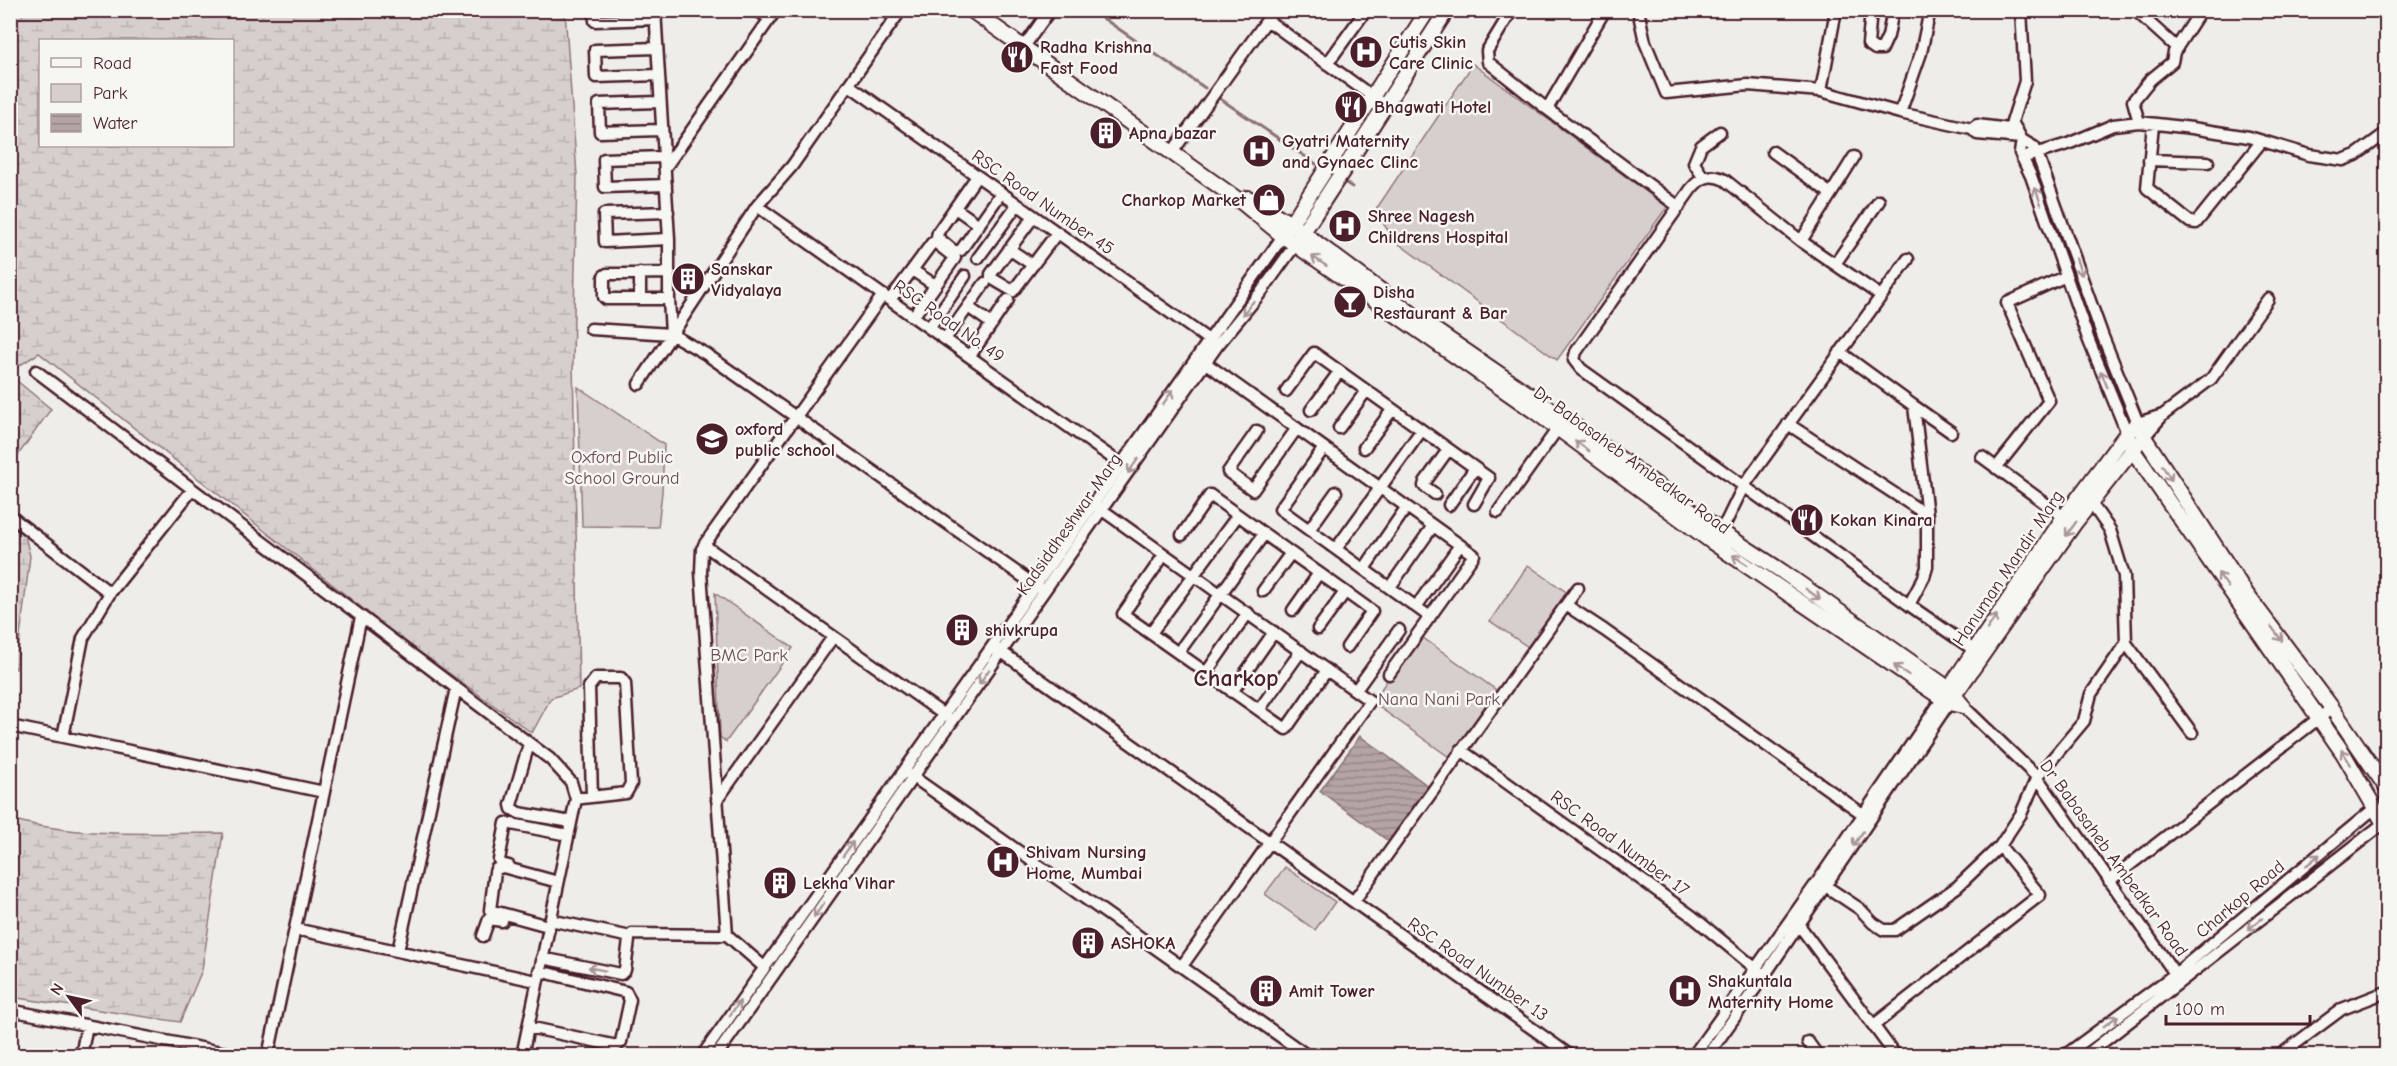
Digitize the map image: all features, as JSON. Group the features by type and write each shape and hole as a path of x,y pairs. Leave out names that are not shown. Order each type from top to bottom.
{"main road":[{"path":"971,10 1026,45 1244,204 1282,236"},
{"name":"Kadsiddheshwar Marg","path":"1296,234 1372,96 1428,10"},
{"name":"Kadsiddheshwar Marg","path":"1282,236 1296,234 1447,10"},
{"path":"986,11 1026,45"},
{"name":"Dr Babasaheb Ambedkar Road","path":"1026,45 1176,147 1348,274 1716,536 1964,706"},
{"path":"2138,423 2144,437 2247,595 2332,708 2386,788"},
{"name":"Hanuman Mandir Marg","path":"1949,696 2091,503 2127,433 2138,423"},
{"path":"2127,433 2132,448 2343,753 2381,803 2386,824"},
{"name":"Hanuman Mandir Marg","path":"1949,696 1974,650 2064,516 2144,437"}],"street":[{"path":"594,10 595,21 655,15 668,212 671,334"},
{"path":"665,163 773,15 757,10"},
{"path":"639,384 757,206 792,166 901,10"},
{"path":"1026,45 1050,10"},
{"path":"1176,147 1273,10"},
{"path":"1327,64 1366,10"},
{"path":"1512,10 1491,42 1487,51 1488,62 1679,207"},
{"path":"1547,109 1605,10"},
{"path":"1638,10 1645,42 1666,93 1748,85 1821,91 1900,113 1972,129 1977,134 2020,136"},
{"path":"1821,91 1836,10"},
{"path":"1871,10 1868,45 1875,49 1882,49 1893,10"},
{"path":"1900,113 1921,53 1930,10"},
{"path":"2021,10 2025,81 2012,122 2020,136 2034,147 2037,153 2103,337 2138,423"},
{"path":"2135,10 2177,48"},
{"path":"2139,122 2133,101 2151,80 2172,62 2177,48 2201,10"},
{"path":"1266,20 1384,105"},
{"path":"657,48 595,50 596,77 659,75"},
{"name":"RSC Road Number 45","path":"849,85 1213,343"},
{"path":"657,102 599,104 600,132 659,130"},
{"path":"2022,158 2068,144 2113,126 2139,122 2192,128 2262,141 2309,155 2343,160 2356,154 2386,133"},
{"path":"2153,124 2147,188 2190,222 2196,223 2262,141"},
{"path":"1703,177 1694,163 1701,146 1720,132"},
{"path":"2020,136 2020,153 2031,176 2089,341 2127,433"},
{"path":"1773,152 1831,194"},
{"path":"1801,241 1854,157"},
{"path":"665,163 604,159 605,187 666,185"},
{"path":"2149,160 2208,162"},
{"path":"977,176 938,232 938,237 955,252 961,250 1001,193"},
{"path":"1881,296 1801,241 1725,180 1709,176 1703,177 1691,189 1576,352 1574,360 1581,369 1743,487 1974,650"},
{"path":"1835,264 1879,201"},
{"path":"978,258 1017,205"},
{"name":"RSC Road No. 49","path":"757,206 1121,464"},
{"path":"955,208 979,225"},
{"path":"668,212 604,214 605,242 669,240"},
{"path":"1034,216 990,278 1013,291 1057,233"},
{"name":"Kadsiddheshwar Marg","path":"1213,343 1262,291 1296,234"},
{"name":"Kadsiddheshwar Marg","path":"702,1056 764,967 948,718 1213,343 1282,236"},
{"path":"913,317 955,258 935,242 887,298 704,544 948,718"},
{"path":"1010,249 1033,265"},
{"path":"1716,536 1743,487 1908,259"},
{"path":"912,270 935,285"},
{"path":"640,273 640,299"},
{"path":"669,299 606,299 604,297 604,276 607,274 670,273"},
{"path":"929,328 965,276"},
{"path":"1996,468 2049,401 2007,303 2066,276"},
{"path":"945,339 985,282"},
{"path":"2163,415 2211,379 2268,298"},
{"path":"972,353 1008,300"},
{"path":"968,307 992,324"},
{"path":"591,329 671,334 706,354 1039,588"},
{"path":"1840,352 1951,432"},
{"path":"1287,391 1314,353 1490,480 1474,504"},
{"path":"1201,360 1474,555 1389,674"},
{"name":"Kadsiddheshwar Marg","path":"1097,507 1121,464 1201,360"},
{"path":"36,371 550,759 571,782 576,799 522,1056"},
{"path":"1311,410 1339,372"},
{"path":"1339,428 1366,391"},
{"path":"1909,605 1927,567 1927,515 1914,406"},
{"path":"1364,448 1392,410"},
{"name":"Hanuman Mandir Marg","path":"2138,423 2163,415"},
{"name":"Hanuman Mandir Marg","path":"2144,437 2163,415"},
{"path":"1498,512 1561,424"},
{"path":"1788,424 1927,515"},
{"path":"1257,431 1228,472 1253,490 1297,428"},
{"path":"1336,549 1421,430"},
{"path":"1324,448 1280,509 1430,617"},
{"path":"1435,494 1424,486 1425,482 1448,450"},
{"path":"1982,458 2064,516"},
{"path":"1449,505 1475,468"},
{"path":"63,737 83,638 110,593 192,489"},
{"path":"1309,530 1336,492"},
{"path":"1182,535 1210,495 1372,611 1347,647"},
{"path":"2091,503 2110,530 2124,576 2126,643 2192,733"},
{"path":"1097,507 1370,701 1182,966"},
{"path":"1364,569 1406,508"},
{"path":"1150,633 1238,515"},
{"path":"10,516 110,593"},
{"path":"1390,587 1433,526"},
{"path":"1178,653 1264,534"},
{"path":"1416,607 1460,545"},
{"path":"702,549 701,572 727,935"},
{"path":"1263,591 1290,553"},
{"path":"1164,555 1123,614 1233,692 1286,729 1328,670"},
{"path":"1293,610 1319,573"},
{"path":"1354,901 1578,588"},
{"path":"1318,629 1345,592"},
{"path":"1566,605 1866,817"},
{"path":"1206,673 1248,614"},
{"path":"268,1056 361,617"},
{"path":"1356,690 1399,630"},
{"path":"1233,692 1274,632"},
{"path":"717,800 833,637"},
{"path":"1822,883 1860,909 1873,923 1884,930 1895,930 1957,887 2000,846 2021,814 2037,777 2084,721 2091,694 2126,643"},
{"name":"RSC Road Number 13","path":"997,648 1571,1056"},
{"path":"1259,710 1301,651"},
{"path":"576,799 626,793 631,784 625,683 621,678 596,678 589,687 592,797"},
{"path":"398,951 456,688"},
{"path":"1707,1056 1761,972 1949,696"},
{"name":"Dr Babasaheb Ambedkar Road","path":"1964,706 2037,777 2178,978"},
{"path":"2109,880 2332,708"},
{"path":"10,726 324,792"},
{"path":"529,744 511,805 512,809 519,813 571,822"},
{"name":"RSC Road Number 17","path":"1461,750 1692,916 1761,972"},
{"path":"908,774 1308,1056"},
{"name":"Kadsiddheshwar Marg","path":"716,1056 908,774"},
{"name":"Charkop Road","path":"2085,1056 2381,803"},
{"path":"558,880 500,863 505,825 510,822 568,834"},
{"name":"Charkop Road","path":"2064,1056 2178,978 2386,824"},
{"path":"1874,1024 2040,895 2000,846"},
{"path":"548,926 490,910 488,907 495,872 496,869 502,867 558,880"},
{"path":"483,936 487,920 490,918 626,936 628,940 625,970 621,974 542,958"},
{"path":"1795,922 1896,1056"},
{"path":"294,929 398,951 626,993 630,1000 621,1042 617,1046 528,1027"},
{"path":"632,934 727,935 764,967"},
{"path":"1694,1056 1761,972"},
{"path":"2279,1056 2342,1009 2386,992"},
{"path":"10,1010 241,1056"},
{"path":"81,1056 87,1025"},
{"path":"1808,1042 1818,1056"}],"green space":[{"path":"11,10 565,11 577,175 573,361 579,689 551,698 532,733 399,637 39,353 11,371"},
{"path":"1473,64 1667,207 1557,360 1395,241 1375,211"},
{"path":"11,376 51,409 11,465"},
{"name":"Oxford Public School Ground","path":"578,387 664,445 658,527 582,526"},
{"path":"10,520 23,528 30,556 16,669 10,665"},
{"path":"1528,565 1569,594 1531,649 1490,621"},
{"name":"BMC Park","path":"715,593 793,648 726,742 720,737"},
{"name":"Nana Nani Park","path":"1419,635 1506,697 1459,764 1372,702"},
{"path":"11,819 36,825 89,832 223,833 202,970 180,1022 11,997"},
{"path":"1285,867 1335,902 1315,930 1265,894"}],"water":[{"path":"1360,736 1435,791 1395,846 1320,791"}],"waterway":[{"path":"1091,10 1205,88"},
{"path":"1216,96 1322,168"},
{"path":"1341,180 1352,187"}],"place":[{"name":"Cutis Skin Care Clinic","path":"1366,52"},
{"name":"Radha Krishna Fast Food","path":"1017,57"},
{"name":"Bhagwati Hotel","path":"1351,107"},
{"name":"Apna bazar","path":"1106,133"},
{"name":"Gyatri Maternity and Gynaec Clinc","path":"1259,151"},
{"name":"Charkop Market","path":"1269,200"},
{"name":"Shree Nagesh Childrens Hospital","path":"1345,226"},
{"name":"Sanskar Vidyalaya","path":"688,279"},
{"name":"Disha Restaurant & Bar","path":"1350,302"},
{"name":"oxford public school","path":"712,439"},
{"name":"Kokan Kinara","path":"1807,520"},
{"name":"shivkrupa","path":"962,630"},
{"name":"Shivam Nursing Home, Mumbai","path":"1003,862"},
{"name":"Lekha Vihar","path":"780,883"},
{"name":"ASHOKA","path":"1088,943"},
{"name":"Amit Tower","path":"1266,991"},
{"name":"Shakuntala Maternity Home","path":"1685,991"}],"district":[{"name":"Charkop","path":"1236,678"}]}
